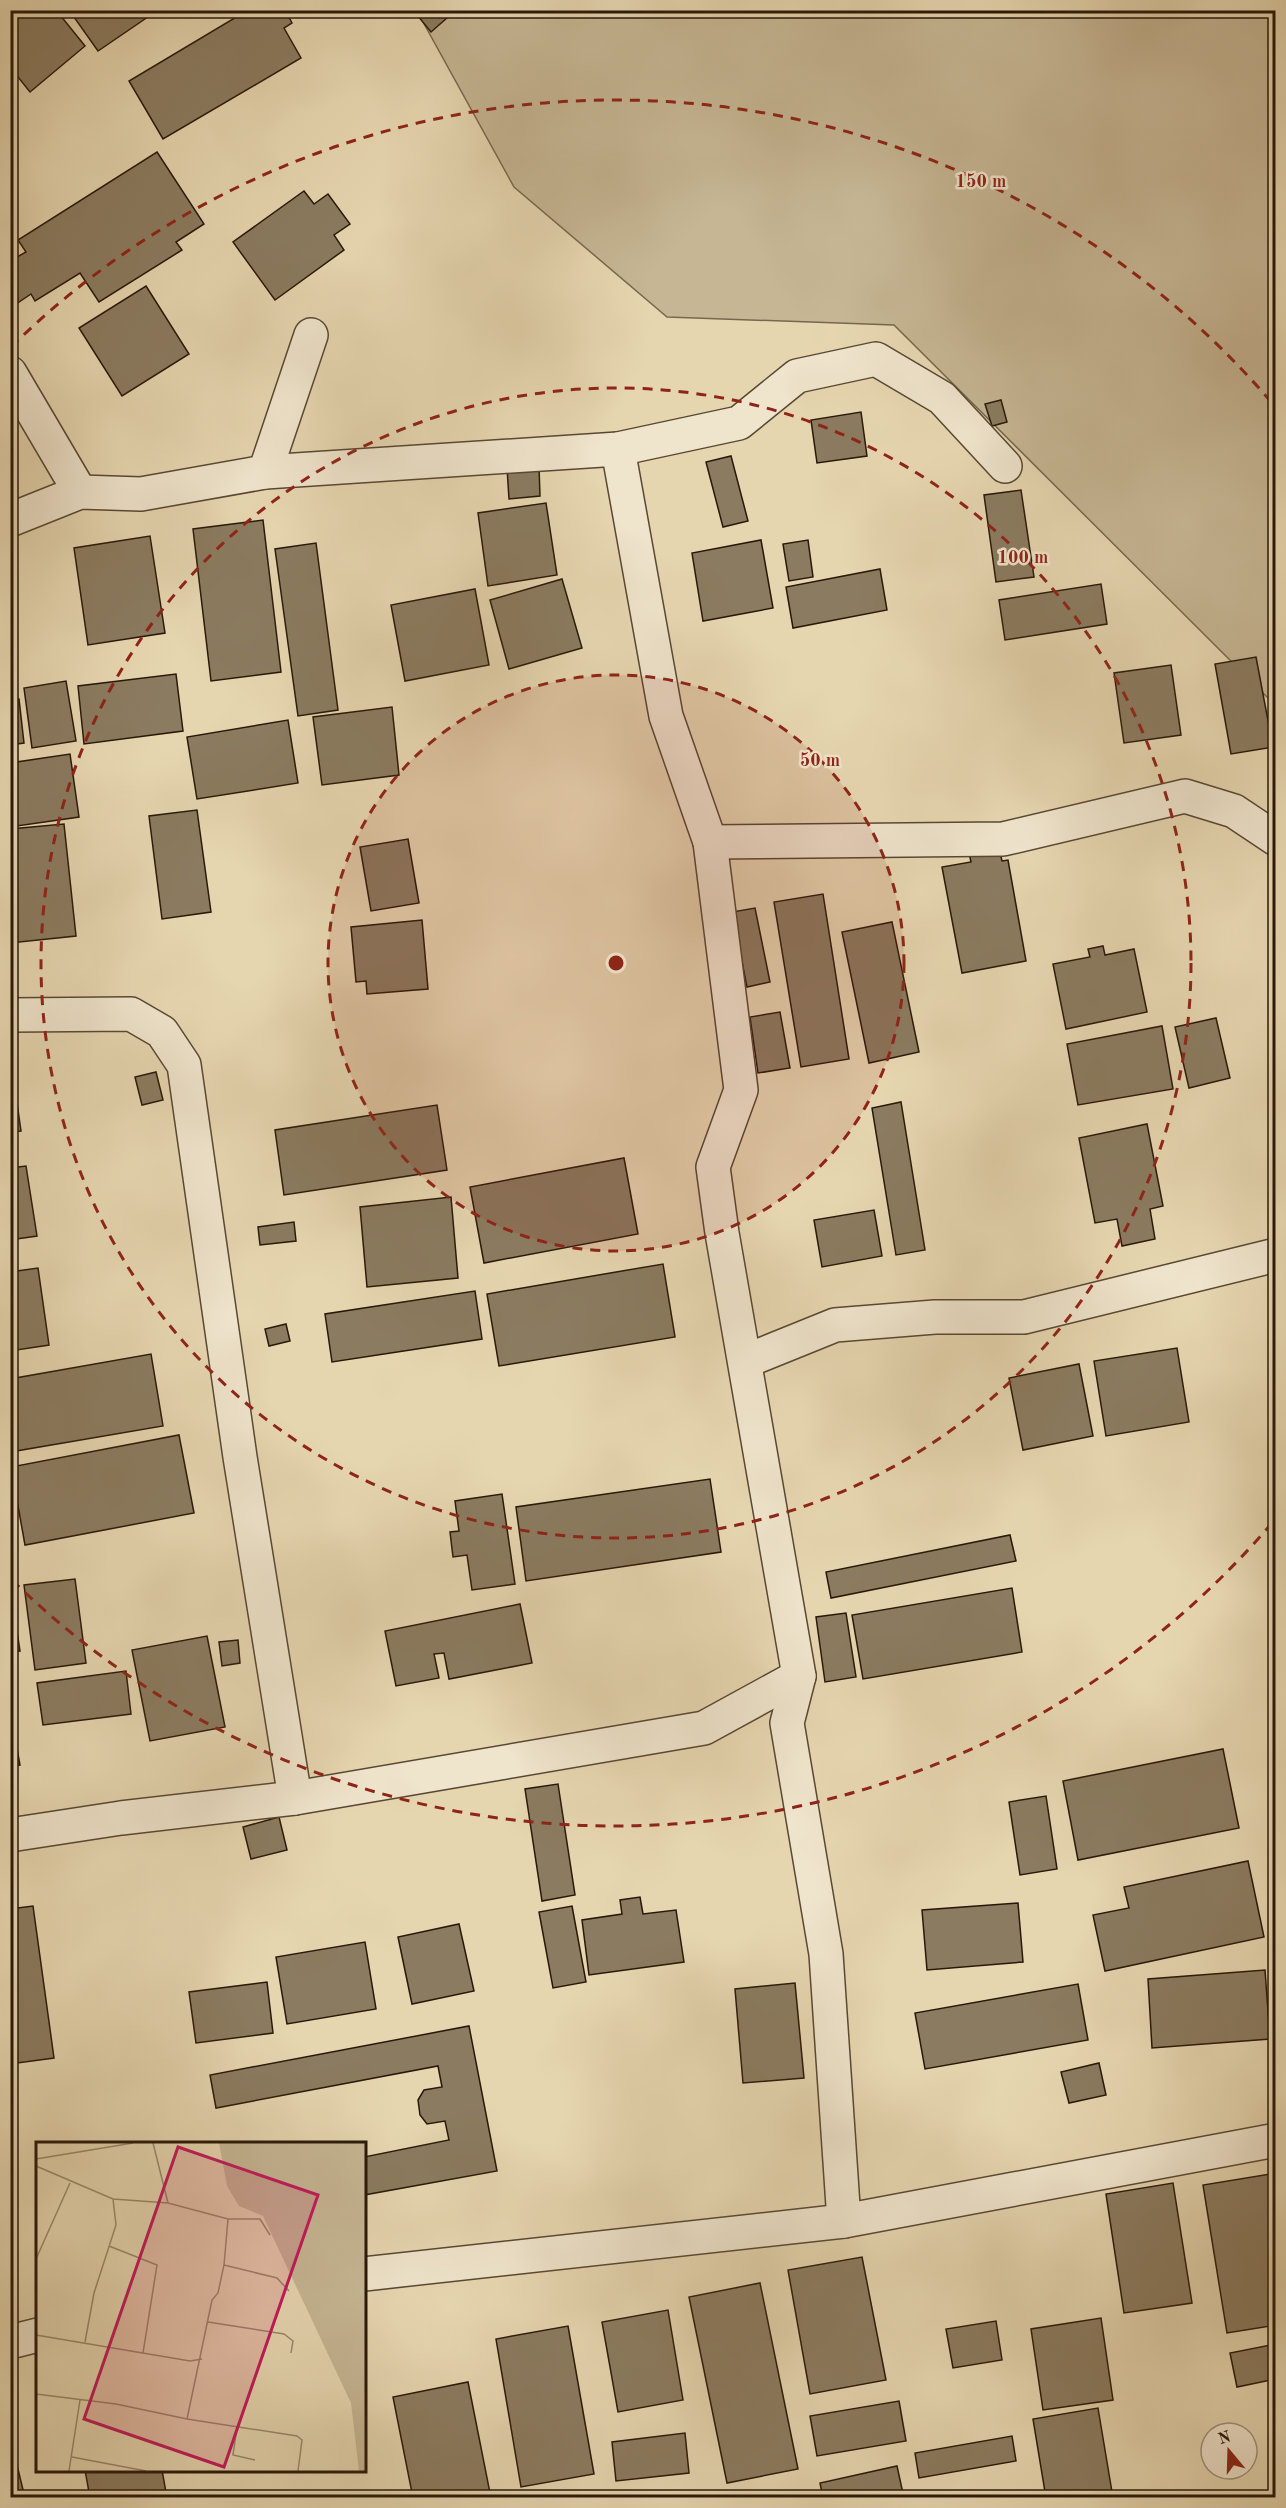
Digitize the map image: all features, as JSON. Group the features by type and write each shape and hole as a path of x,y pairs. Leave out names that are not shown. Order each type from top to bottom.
{"street":[{"path":"265,472 311,335"},
{"path":"10,520 80,492 141,494 265,472 618,449 739,423 797,376 876,359 942,398 1005,466"},
{"path":"10,373 80,492"},
{"path":"618,449 666,716 710,842 741,1090 713,1167 722,1233 799,1676 787,1723 826,1953 844,2221"},
{"path":"710,842 1003,838 1185,796 1234,811 1275,839"},
{"path":"10,1015 131,1014 162,1032 184,1065 240,1457 296,1798"},
{"path":"746,1361 835,1325 935,1317 1024,1317 1275,1255"},
{"path":"10,1836 121,1818 296,1798 704,1728 799,1676"},
{"path":"366,2274 844,2221 1275,2140"},
{"path":"10,2342 36,2336"}],"shaded area":[{"path":"417,11 1275,11 1275,705 894,325 667,317 514,187"}],"building":[{"path":"10,10 56,10 85,46 30,92 10,67"},
{"path":"69,10 158,10 98,51"},
{"path":"248,10 285,10 292,23 284,28 301,58 163,139 129,81"},
{"path":"413,10 456,10 431,32"},
{"path":"157,152 204,224 176,242 182,250 99,302 80,273 35,301 31,294 10,308 10,261 26,252 18,240"},
{"path":"304,191 314,204 328,194 350,224 334,235 344,250 275,300 233,242"},
{"path":"146,286 189,354 122,396 79,328"},
{"path":"1001,400 1007,422 992,426 985,404"},
{"path":"861,412 867,456 817,463 811,420"},
{"path":"731,456 748,521 723,527 706,462"},
{"path":"539,466 540,496 509,499 507,468"},
{"path":"1021,490 1034,577 996,582 984,495"},
{"path":"546,503 557,575 488,586 478,513"},
{"path":"263,520 281,672 211,681 193,529"},
{"path":"150,536 165,633 88,645 74,548"},
{"path":"761,540 773,608 703,621 692,553"},
{"path":"808,540 813,577 789,581 783,544"},
{"path":"316,543 338,710 298,716 275,549"},
{"path":"880,569 887,610 793,628 786,587"},
{"path":"562,579 582,648 509,669 490,600"},
{"path":"1101,584 1107,624 1005,640 999,600"},
{"path":"475,589 489,665 405,681 391,605"},
{"path":"10,650 15,693 10,693"},
{"path":"1276,652 1276,688 1271,653"},
{"path":"1256,657 1273,747 1231,754 1215,664"},
{"path":"1171,665 1181,735 1124,743 1114,673"},
{"path":"176,674 183,731 84,744 78,686"},
{"path":"66,681 76,741 32,748 24,688"},
{"path":"19,699 24,743 10,745 10,700"},
{"path":"392,707 399,775 322,785 313,717"},
{"path":"288,720 298,783 197,799 187,737"},
{"path":"70,754 79,817 10,827 10,763"},
{"path":"197,810 211,912 162,919 149,816"},
{"path":"64,824 76,936 10,943 10,829"},
{"path":"408,839 419,903 371,911 360,847"},
{"path":"999,848 1002,861 1008,860 1026,961 962,973 942,867 971,862 969,853"},
{"path":"823,894 849,1059 801,1067 774,902"},
{"path":"755,908 770,982 747,987 732,912"},
{"path":"422,920 428,989 367,994 366,981 356,982 351,927"},
{"path":"892,922 919,1052 869,1063 842,932"},
{"path":"1103,946 1105,955 1134,949 1147,1012 1066,1029 1053,964 1090,957 1088,949"},
{"path":"780,1012 790,1068 758,1073 750,1017"},
{"path":"1216,1018 1230,1078 1189,1088 1175,1027"},
{"path":"1162,1026 1173,1089 1078,1105 1067,1044"},
{"path":"10,1054 21,1131 10,1132"},
{"path":"156,1072 163,1100 142,1105 135,1077"},
{"path":"901,1102 925,1250 896,1255 872,1108"},
{"path":"437,1105 447,1170 284,1195 275,1130"},
{"path":"1147,1124 1163,1206 1150,1209 1155,1239 1122,1246 1117,1219 1095,1223 1079,1138"},
{"path":"624,1158 638,1234 484,1263 470,1187"},
{"path":"26,1166 37,1236 10,1240 10,1168"},
{"path":"451,1197 458,1278 367,1287 360,1207"},
{"path":"874,1210 882,1256 822,1267 814,1220"},
{"path":"294,1222 296,1241 260,1245 258,1227"},
{"path":"663,1264 675,1337 499,1366 487,1294"},
{"path":"38,1268 49,1345 10,1351 10,1272"},
{"path":"475,1291 482,1339 332,1362 325,1314"},
{"path":"286,1324 290,1341 269,1346 265,1329"},
{"path":"1177,1348 1189,1422 1106,1436 1094,1361"},
{"path":"151,1354 163,1426 10,1452 10,1379"},
{"path":"1079,1364 1093,1436 1023,1450 1009,1378"},
{"path":"179,1435 194,1513 25,1545 11,1467"},
{"path":"710,1479 721,1552 526,1581 516,1507"},
{"path":"502,1494 515,1584 472,1590 467,1555 453,1557 450,1532 459,1531 455,1501"},
{"path":"1010,1535 1016,1561 831,1598 826,1572"},
{"path":"75,1579 86,1663 35,1670 24,1585"},
{"path":"10,1585 20,1651 10,1652"},
{"path":"1012,1588 1022,1652 863,1679 852,1615"},
{"path":"520,1604 532,1663 449,1679 444,1653 434,1654 439,1678 396,1686 385,1631"},
{"path":"846,1613 856,1677 825,1682 816,1617"},
{"path":"207,1636 225,1727 150,1741 132,1650"},
{"path":"238,1640 240,1663 222,1666 219,1642"},
{"path":"126,1671 131,1714 43,1725 37,1683"},
{"path":"10,1710 20,1765 10,1766"},
{"path":"1223,1749 1239,1828 1078,1860 1063,1781"},
{"path":"558,1784 575,1895 542,1901 525,1789"},
{"path":"1046,1796 1057,1869 1020,1875 1009,1802"},
{"path":"279,1817 287,1850 251,1859 243,1827"},
{"path":"1248,1861 1264,1937 1105,1971 1093,1915 1129,1908 1124,1887"},
{"path":"640,1897 643,1914 676,1910 684,1962 589,1975 582,1920 622,1914 620,1900"},
{"path":"1018,1903 1023,1962 927,1970 922,1910"},
{"path":"33,1906 54,2058 10,2064 10,1909"},
{"path":"572,1906 586,1982 553,1988 539,1912"},
{"path":"459,1924 474,1991 412,2004 398,1937"},
{"path":"365,1942 376,2009 287,2024 276,1957"},
{"path":"1265,1970 1270,2039 1152,2048 1148,1979"},
{"path":"267,1982 273,2033 196,2043 189,1992"},
{"path":"795,1983 804,2078 743,2083 735,1989"},
{"path":"1078,1984 1088,2040 925,2069 915,2013"},
{"path":"469,2026 497,2171 366,2195 366,2157 449,2140 445,2121 427,2124 420,2115 418,2100 424,2090 442,2087 438,2066 216,2108 210,2075"},
{"path":"1099,2063 1106,2095 1069,2103 1061,2072"},
{"path":"1276,2173 1276,2325 1227,2333 1203,2185"},
{"path":"1173,2183 1192,2303 1124,2313 1106,2194"},
{"path":"862,2257 886,2380 810,2394 788,2270"},
{"path":"760,2283 798,2469 727,2483 689,2297"},
{"path":"668,2310 683,2400 618,2412 602,2322"},
{"path":"1101,2318 1113,2400 1043,2410 1031,2329"},
{"path":"996,2321 1002,2360 953,2368 946,2329"},
{"path":"568,2326 594,2474 521,2487 496,2339"},
{"path":"1276,2344 1276,2379 1237,2387 1230,2353"},
{"path":"468,2382 491,2498 413,2498 393,2397"},
{"path":"899,2401 906,2441 817,2456 810,2416"},
{"path":"1098,2408 1113,2498 1046,2498 1033,2419"},
{"path":"685,2433 689,2473 616,2481 612,2442"},
{"path":"10,2436 25,2498 10,2498"},
{"path":"1012,2436 1016,2461 919,2478 915,2453"},
{"path":"897,2466 904,2498 823,2498 820,2483"},
{"path":"85,2472 162,2472 167,2498 90,2498"},
{"path":"698,2491 699,2498 656,2498"}]}
